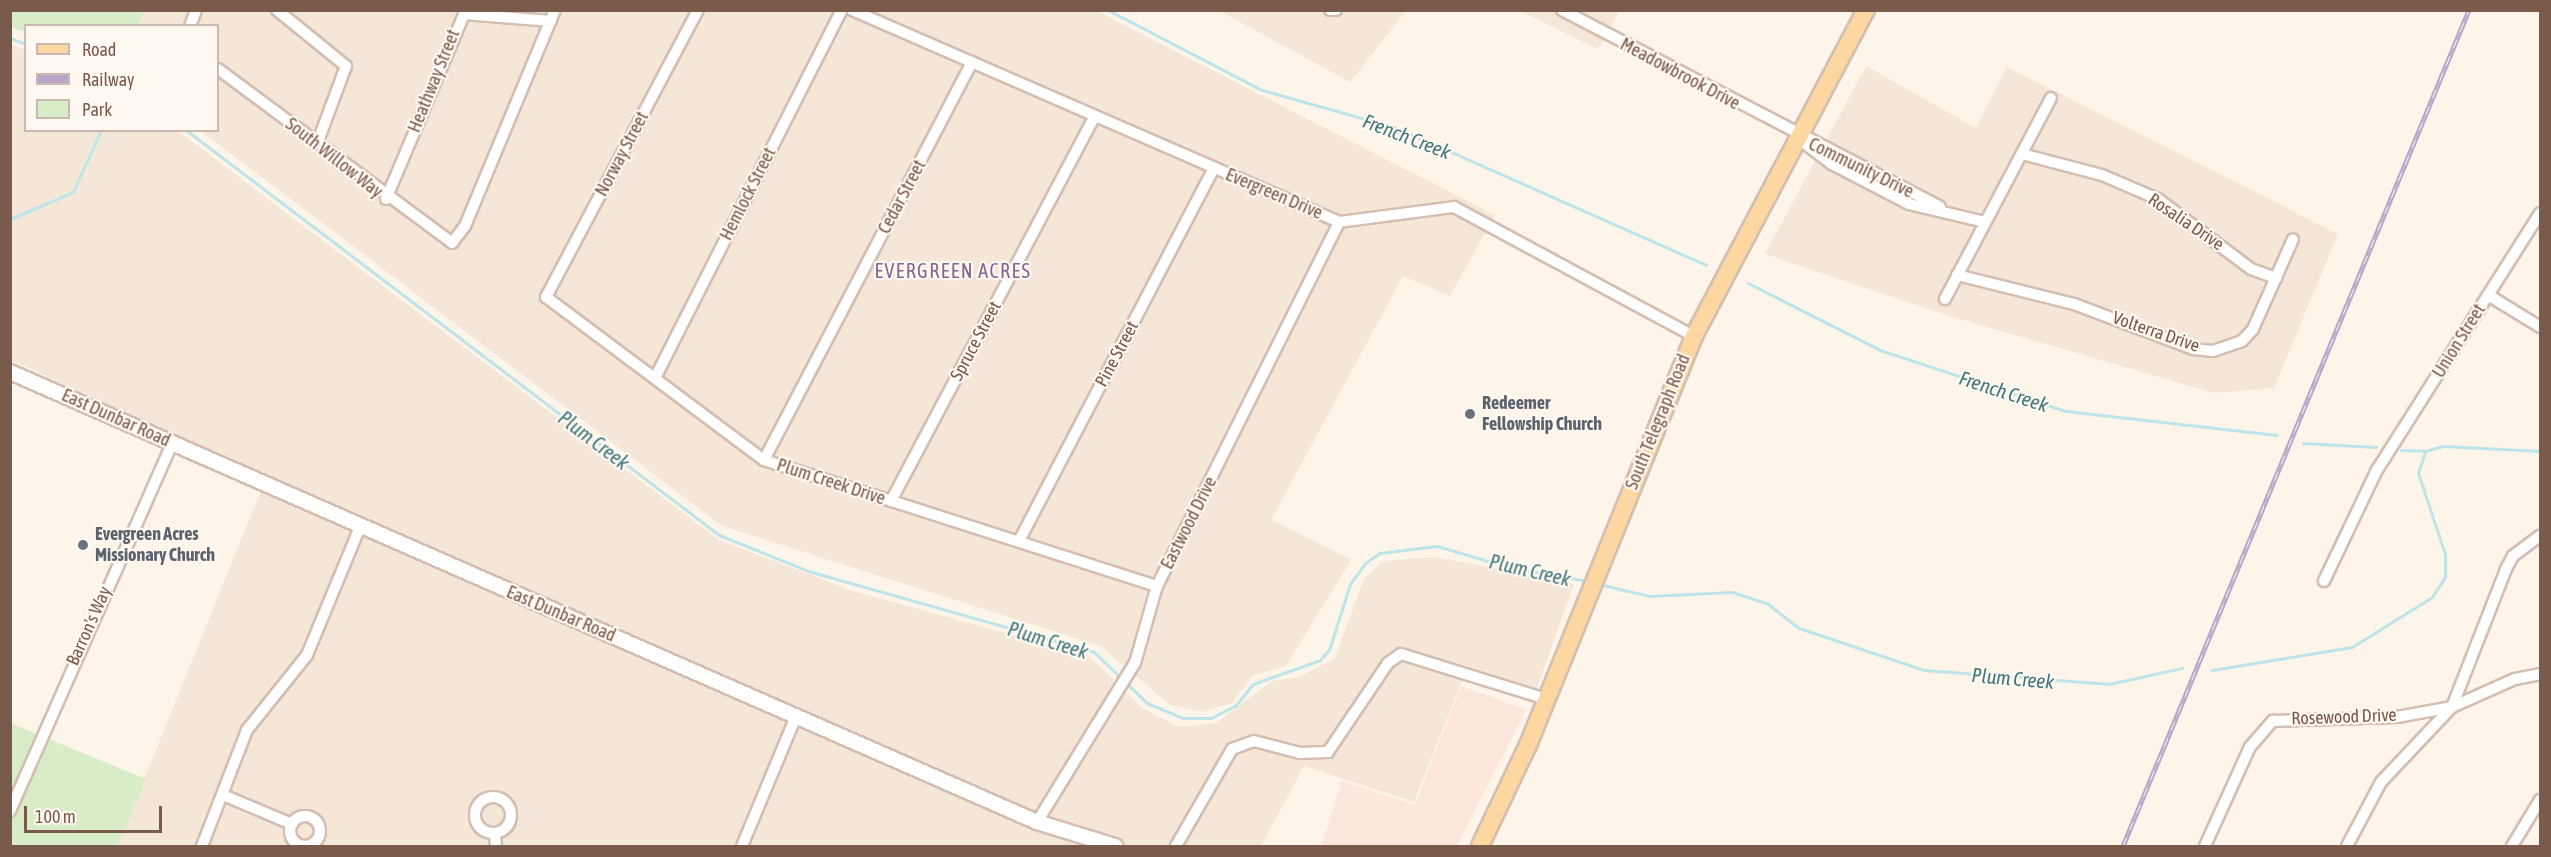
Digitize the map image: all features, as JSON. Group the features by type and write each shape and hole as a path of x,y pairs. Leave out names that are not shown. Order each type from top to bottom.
{"main road":[{"name":"South Telegraph Road","path":"1480,846 1546,699 1694,336 1866,10"}],"street":[{"path":"277,10 346,66 316,144"},
{"name":"Norway Street","path":"546,297 698,10"},
{"name":"Hemlock Street","path":"655,378 842,10"},
{"name":"Evergreen Drive","path":"852,10 1339,222 1454,207 1694,336"},
{"path":"1330,10 1335,10"},
{"name":"Heathway Street","path":"386,199 458,20 477,11 553,16"},
{"name":"Meadowbrook Drive","path":"1567,12 1797,138"},
{"name":"South Willow Way","path":"219,70 386,199 452,243 465,226 553,16"},
{"name":"Cedar Street","path":"764,460 972,62"},
{"path":"1945,298 2051,98"},
{"name":"Spruce Street","path":"891,501 1095,116"},
{"name":"Community Drive","path":"1797,138 1830,163 1909,204 1940,207 1985,222"},
{"name":"Rosalia Drive","path":"2022,154 2102,175 2158,199 2251,269 2276,278"},
{"name":"Pine Street","path":"1019,541 1215,168"},
{"name":"Union Street","path":"2324,581 2377,470 2541,213"},
{"name":"Eastwood Drive","path":"1037,822 1129,675 1157,586 1339,222"},
{"name":"Volterra Drive","path":"1958,275 2074,304 2193,349 2213,351 2242,341 2253,329 2293,239"},
{"path":"2488,296 2541,327"},
{"name":"Plum Creek Drive","path":"546,297 764,460 1157,586"},
{"name":"East Dunbar Road","path":"10,372 1037,822 1114,846"},
{"name":"Barron's Way","path":"10,811 173,442"},
{"path":"202,846 253,719 307,655 360,527"},
{"path":"2347,846 2381,782 2452,707 2506,568 2513,556 2541,536"},
{"path":"1176,846 1232,749 1254,741 1300,753 1328,752 1388,663 1401,654 1546,699"},
{"path":"2452,707 2515,679 2541,674"},
{"name":"Rosewood Drive","path":"2205,846 2250,747 2273,721 2397,717 2452,707"},
{"path":"742,846 796,716"},
{"path":"223,795 292,824"},
{"path":"2512,846 2541,800"},
{"path":"495,833 496,846"}],"shaded area":[{"path":"144,10 1097,11 1495,215 1450,296 1403,276 1271,520 1351,560 1286,666 1252,676 1232,703 1202,712 1170,705 1100,646 722,526 202,132 219,132 219,24 139,24"},
{"path":"1220,11 1406,11 1350,82"},
{"path":"1521,11 1620,11 1598,49"},
{"path":"10,44 24,50 24,132 179,132 719,540 853,591 1089,656 1142,708 1179,727 1216,723 1272,681 1299,677 1335,658 1364,579 1382,561 1434,557 1574,584 1536,691 1467,668 1414,802 1304,766 1261,846 117,846 266,478 11,360"},
{"path":"1866,66 1976,128 2007,67 2338,234 2274,388 2214,393 1949,316 1765,254"},
{"path":"1461,686 1526,710 1457,846 1321,846 1342,781 1415,805"}],"green space":[{"path":"11,10 144,11 138,24 24,24 24,32 11,27"},
{"path":"10,723 146,779 117,846 11,846"}],"waterway":[{"name":"French Creek","path":"1108,10 1262,90 1397,128 1706,265"},
{"name":"Plum Creek","path":"10,38 24,43"},
{"path":"10,219 73,192 100,132"},
{"name":"Plum Creek","path":"189,132 719,535 808,571 1094,652 1147,703 1183,718 1211,718 1236,705 1253,684 1320,660 1329,650 1350,584 1365,563 1380,553 1437,546 1508,567 1587,581"},
{"name":"French Creek","path":"1748,283 1880,350 2066,411 2277,435"},
{"name":"French Creek","path":"2303,443 2376,447"},
{"name":"Plum Creek","path":"2212,670 2352,647 2432,597 2445,577 2445,554 2418,473 2425,451 2444,446 2540,451"},
{"name":"French Creek","path":"2401,450 2425,451"},
{"name":"Plum Creek","path":"1599,584 1649,596 1732,592 1768,604 1799,628 1924,670 2109,684 2182,668"}],"railway":[{"path":"2123,846 2469,10"}],"place":[{"name":"Redeemer Fellowship Church","path":"1470,414"},
{"name":"Evergreen Acres Missionary Church","path":"83,545"}],"district":[{"name":"EVERGREEN ACRES","path":"953,270"}]}
